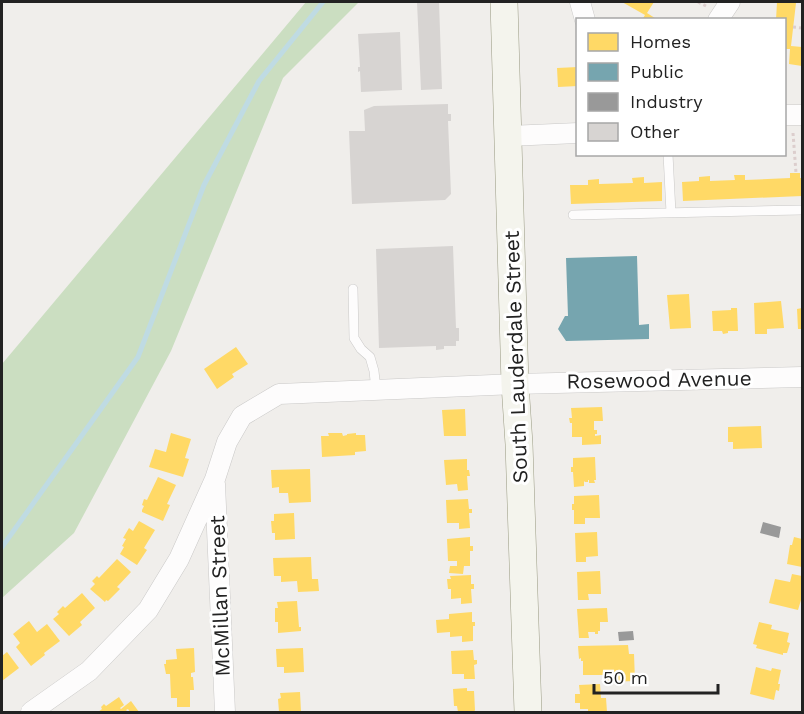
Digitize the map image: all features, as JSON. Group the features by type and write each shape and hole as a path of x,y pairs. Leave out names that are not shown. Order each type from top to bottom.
{"street":[{"name":"South Lauderdale Street","path":"504,2 515,384 528,712"},
{"path":"580,2 584,18"},
{"path":"713,13 730,2"},
{"path":"788,123 802,115"},
{"path":"508,136 576,133"},
{"name":"Rosewood Avenue","path":"215,479 227,442 242,416 279,394 515,384 802,377"},
{"path":"31,712 88,671 148,610 179,559 215,479"},
{"name":"McMillan Street","path":"215,479 225,712"}],"lane":[{"path":"668,156 671,213"},
{"path":"573,215 802,210"},
{"path":"353,289 354,338 370,357 376,390"}],"path":[{"path":"698,2 713,13"},
{"path":"793,27 802,28"},
{"path":"788,123 795,173"}],"green space":[{"path":"306,2 359,2 283,78 171,351 74,533 2,598 2,364"}],"building: Homes":[{"path":"622,2 654,2 647,13 655,18 643,18 645,15"},
{"path":"777,2 796,3 791,46 802,47 802,66 789,64 790,49 786,49 786,18 776,18"},
{"path":"576,67 576,86 558,87 557,68"},
{"path":"790,173 800,173 802,196 683,201 682,182 699,181 699,177 710,176 710,181 735,180 734,175 745,175 745,180 790,178"},
{"path":"644,177 644,183 662,182 662,201 571,204 570,185 588,185 588,180 599,179 599,184 633,183 632,178"},
{"path":"689,294 691,328 670,329 667,295"},
{"path":"781,301 784,328 767,329 767,334 755,334 754,303"},
{"path":"731,308 737,308 738,331 728,331 723,334 722,331 713,331 712,311 731,310"},
{"path":"802,308 802,329 798,329 797,309"},
{"path":"236,347 248,364 232,374 234,377 217,389 204,369"},
{"path":"602,407 603,421 594,421 594,430 597,430 595,436 601,435 601,444 582,445 582,437 572,437 572,423 569,418 572,418 571,408"},
{"path":"465,409 466,436 444,436 442,410"},
{"path":"761,426 762,448 733,449 733,442 728,442 728,427"},
{"path":"171,433 191,439 185,458 189,459 183,477 149,467 155,449 166,452"},
{"path":"328,433 342,433 343,436 356,433 356,435 365,435 366,451 355,452 355,455 322,457 321,436 329,436"},
{"path":"595,457 595,483 589,483 588,480 588,482 584,481 584,486 574,487 573,472 571,472 573,458"},
{"path":"467,459 467,470 470,476 467,476 468,490 458,491 457,484 446,485 444,460"},
{"path":"310,469 311,502 289,503 288,493 279,493 279,487 272,488 271,470"},
{"path":"158,477 176,485 167,504 170,505 163,521 142,512 144,499 147,500"},
{"path":"599,495 600,518 585,518 585,524 574,524 572,504 574,504 574,496"},
{"path":"468,499 469,509 472,509 472,513 469,513 470,528 459,529 459,523 447,523 446,500"},
{"path":"294,513 295,539 275,540 271,521 274,521 274,514"},
{"path":"139,521 155,530 144,548 147,550 137,565 120,554 126,539 123,538 129,528 133,531"},
{"path":"597,532 598,556 586,557 586,562 576,562 575,533"},
{"path":"470,537 470,546 473,546 473,551 470,551 470,566 464,566 463,574 449,573 450,566 457,566 457,561 448,561 447,539"},
{"path":"794,537 802,539 802,567 787,564 790,545"},
{"path":"311,557 312,579 318,579 319,591 298,592 297,581 281,582 281,576 274,576 273,558"},
{"path":"117,559 131,572 117,587 120,589 105,602 90,589 95,584 92,581 97,576 99,578"},
{"path":"600,571 601,594 588,594 589,600 578,600 577,572"},
{"path":"792,574 802,576 802,601 798,610 769,603 775,579 790,582"},
{"path":"471,575 471,584 474,584 474,589 471,589 472,603 461,604 461,598 451,599 451,589 448,589 447,579 451,579 450,576"},
{"path":"82,593 95,608 80,622 82,625 69,636 53,619 63,606 65,608"},
{"path":"297,601 301,631 278,633 278,622 275,622 277,602"},
{"path":"607,608 608,622 600,622 598,634 588,632 589,638 579,638 577,609"},
{"path":"472,612 472,622 475,622 473,641 462,642 462,636 450,637 450,632 437,633 436,620 449,619 449,614"},
{"path":"29,621 37,632 47,624 60,641 31,666 16,647 20,643 13,634"},
{"path":"759,622 772,625 771,629 789,633 787,642 790,643 787,653 783,655 756,648 757,645 753,644"},
{"path":"628,645 629,654 634,654 635,681 605,682 605,675 583,675 583,661 579,659 578,646"},
{"path":"194,648 195,672 191,673 191,677 193,677 194,690 190,690 190,707 177,707 177,698 171,698 170,674 166,674 164,664 166,660 177,659 176,649"},
{"path":"303,648 304,672 284,673 284,667 277,667 276,649"},
{"path":"473,650 474,660 477,660 477,664 474,665 475,679 464,679 464,674 452,674 451,651"},
{"path":"7,652 19,668 2,681 2,656"},
{"path":"756,667 771,671 772,668 781,670 779,691 776,690 774,700 750,694"},
{"path":"600,684 601,698 606,698 607,712 588,712 588,709 580,709 580,703 575,703 575,694 580,694 579,685"},
{"path":"467,688 467,691 474,691 475,710 474,712 458,712 457,706 454,706 453,689"},
{"path":"300,692 301,712 279,712 280,693"},
{"path":"119,697 124,705 121,709 131,701 139,712 130,712 128,709 126,710 128,712 98,712 104,704 106,706"}],"building: Public":[{"path":"637,256 639,325 649,324 649,339 566,341 558,329 565,316 568,316 566,258"}],"building: Industry":[{"path":"763,522 781,527 779,538 760,533"},
{"path":"633,631 634,640 619,641 618,632"}],"building: Other":[{"path":"417,2 439,2 442,89 421,90"},
{"path":"400,32 402,90 361,92 360,71 358,72 358,67 360,67 358,34"},
{"path":"448,104 448,114 451,114 451,121 448,121 451,194 445,200 352,204 349,131 365,131 364,110 374,106"},
{"path":"453,246 456,328 459,328 459,341 456,341 456,346 444,346 444,349 436,350 436,346 379,348 376,249"}],"waterway":[{"path":"2,547 138,357 204,185 259,81 323,2"}]}
